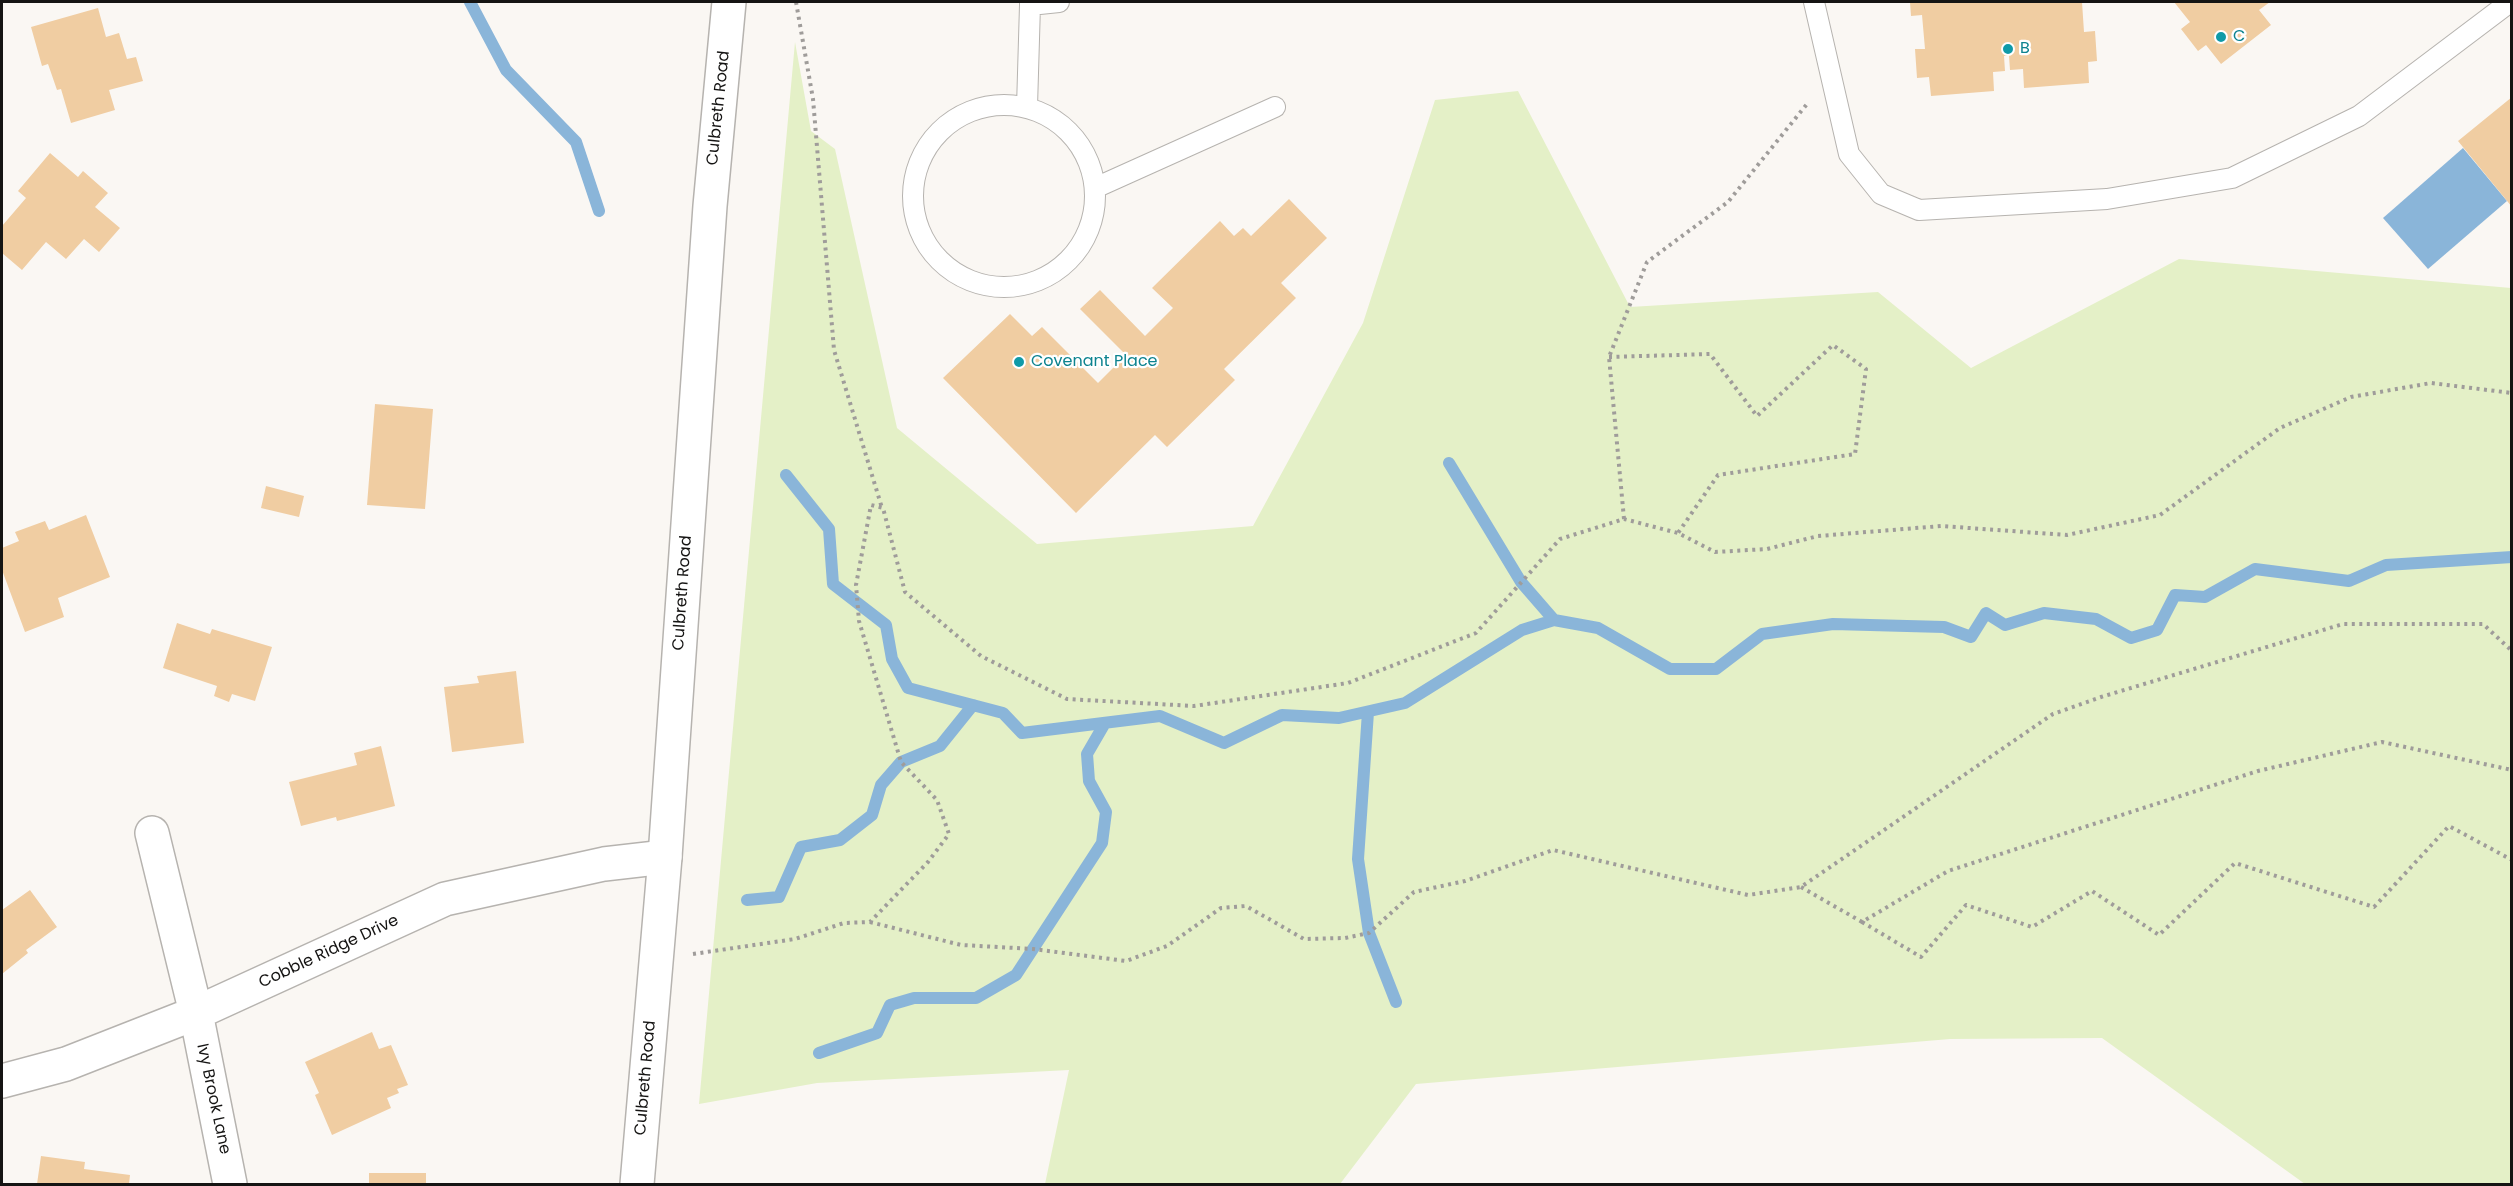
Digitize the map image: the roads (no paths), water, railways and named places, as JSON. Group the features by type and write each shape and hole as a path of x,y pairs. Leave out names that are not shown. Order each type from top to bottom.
{"street":[{"name":"Culbreth Road","path":"637,1185 665,857 710,206 729,2"},
{"name":"Ivy Brook Lane","path":"152,833 195,1013 230,1185"},
{"name":"Cobble Ridge Drive","path":"2,1081 66,1064 195,1013 445,899 604,864 665,857"}],"lane":[{"path":"1027,107 1030,3 1059,2"},
{"path":"1814,2 1849,154 1881,194 1919,210 2107,200 2232,178 2359,116 2510,2"},
{"path":"983,107 1027,107 1060,124 1084,152 1095,188 1094,214 1084,238 1070,259 1049,276 1025,285 999,288 973,282 950,270 932,252 919,230 913,204 914,178 923,154 938,132 958,116 983,107"},
{"path":"1095,188 1275,107"}],"water":[{"path":"2463,148 2507,201 2428,269 2383,218"}],"waterway":[{"path":"470,2 506,70 576,142 599,211"},
{"path":"1449,463 1521,582 1554,620"},
{"path":"786,475 829,529 833,584 886,625 892,659 908,688 1003,713 1022,733 1160,716 1224,743 1282,715 1339,718 1405,703 1522,630 1554,620 1598,628 1670,669 1716,669 1762,634 1833,624 1944,627 1971,637 1986,613 2005,625 2044,613 2096,619 2131,638 2157,630 2175,595 2205,597 2255,569 2349,581 2386,565 2512,557"},
{"path":"747,900 779,897 801,847 840,840 872,815 881,785 901,762 940,746 973,705"},
{"path":"1368,712 1358,859 1369,933 1396,1002"},
{"path":"819,1053 877,1033 890,1005 914,998 976,998 1016,975 1102,843 1106,812 1089,781 1087,754 1105,723"}],"place":[{"name":"C","path":"2221,37"},
{"name":"B","path":"2008,49"},
{"name":"Covenant Place","path":"1019,362"}]}
